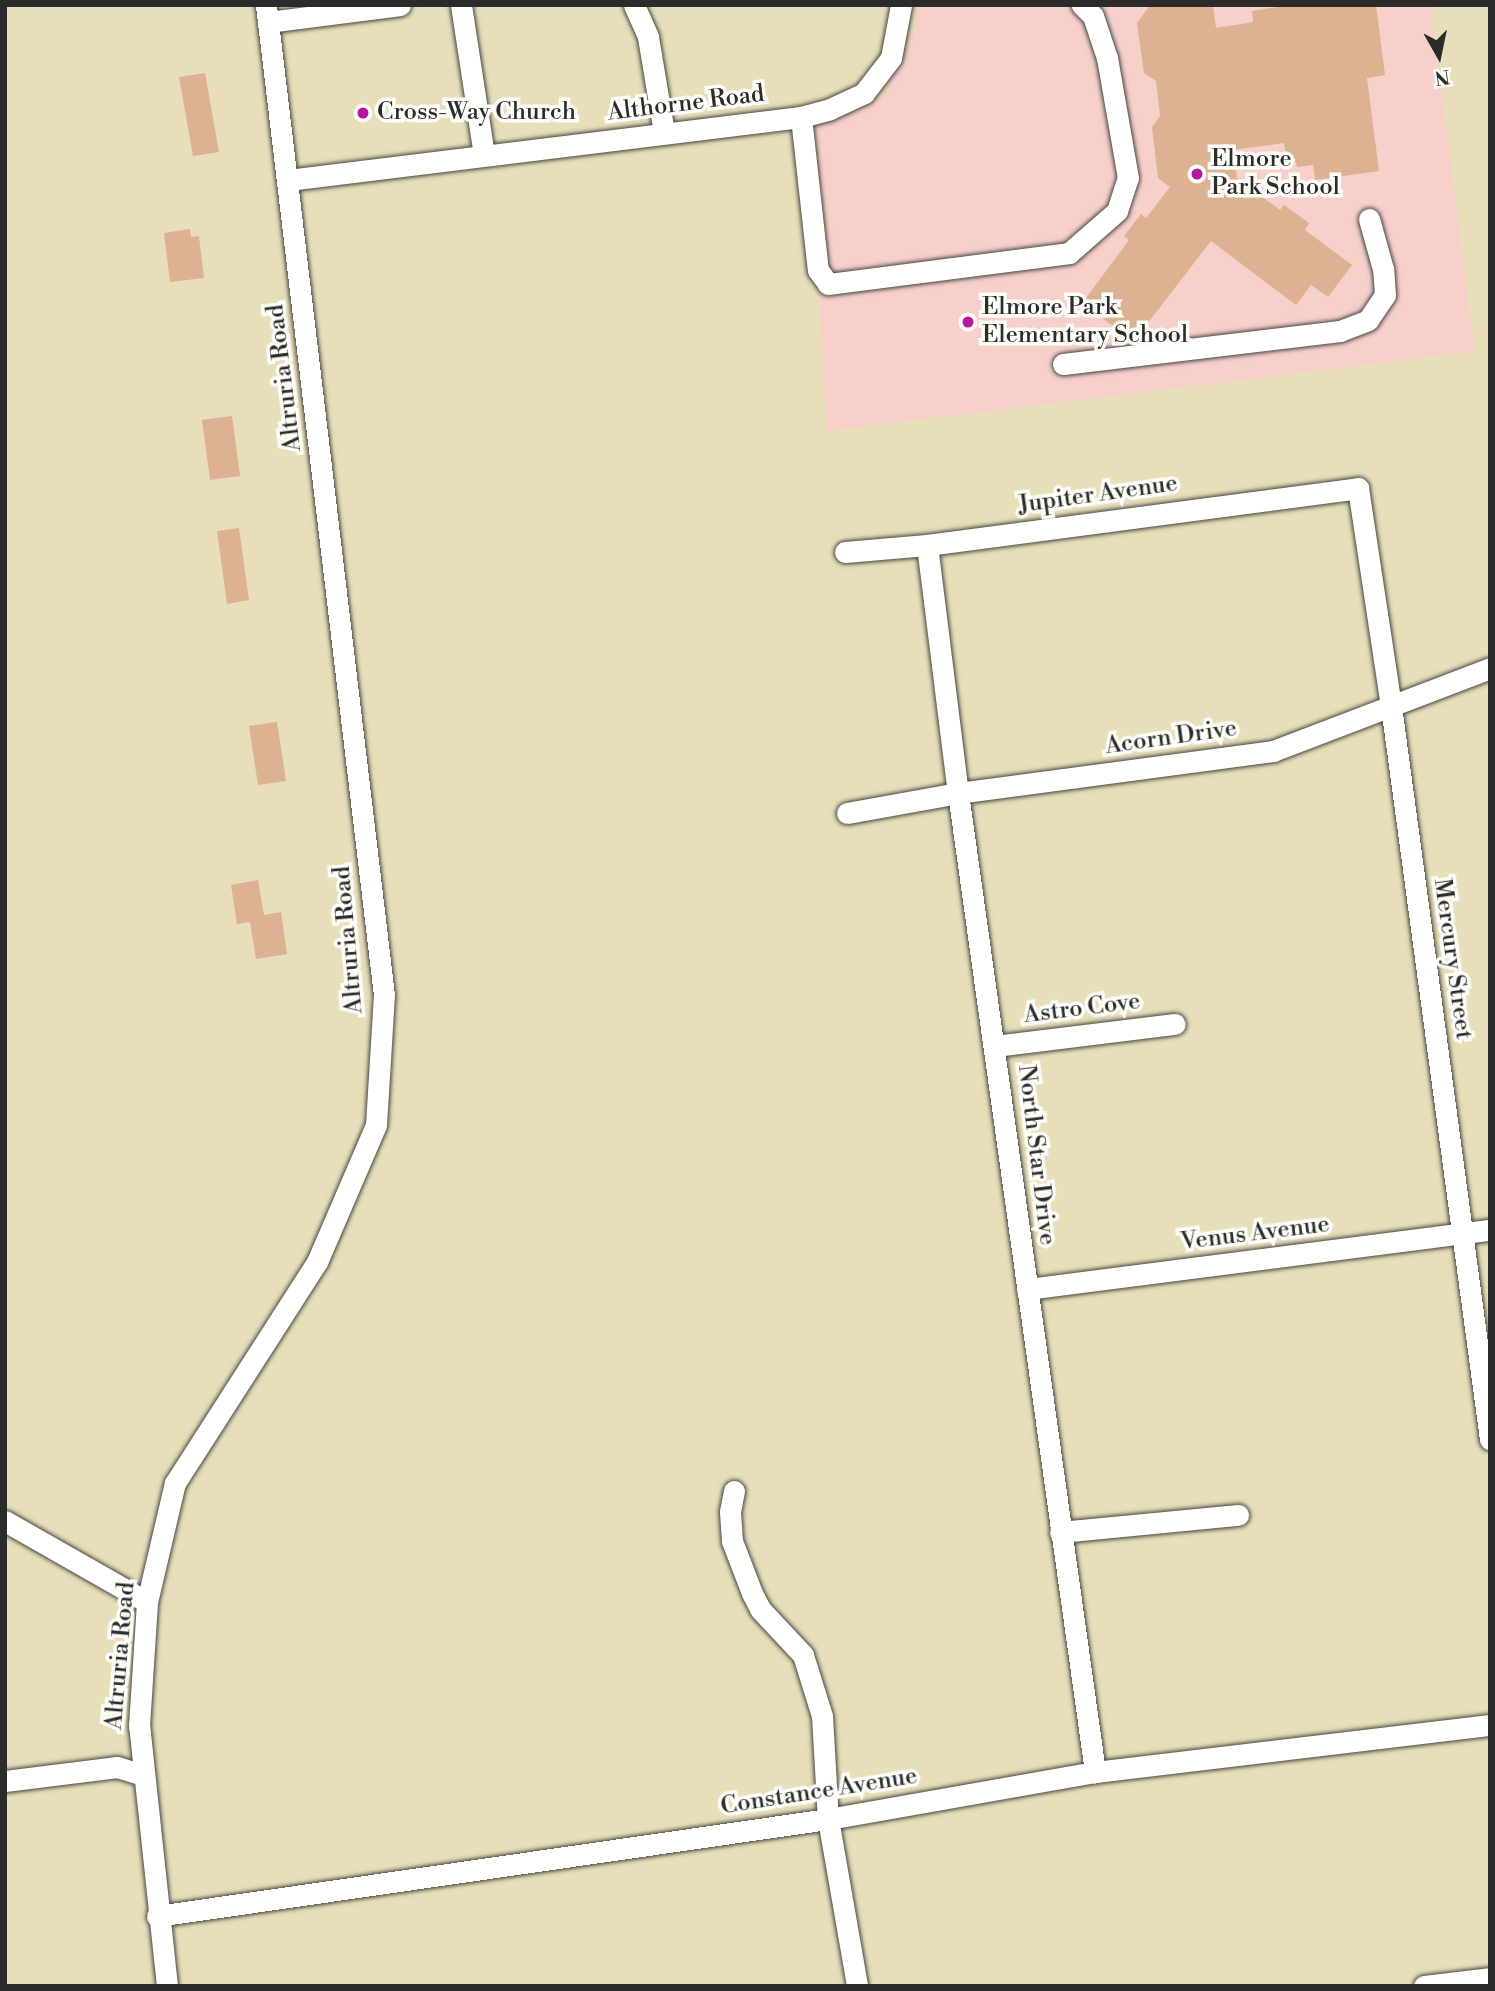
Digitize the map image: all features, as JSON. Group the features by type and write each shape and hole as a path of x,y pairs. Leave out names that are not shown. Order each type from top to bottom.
{"street":[{"path":"267,14 400,5"},
{"path":"461,5 484,155"},
{"path":"634,5 648,37 664,133"},
{"name":"Althorne Road","path":"288,180 801,117 830,109 864,93 891,58 901,5"},
{"path":"801,117 818,270 828,284 1069,253 1116,211 1128,178 1107,58 1093,16 1082,5"},
{"name":"Altruria Road","path":"167,1986 157,1916 139,1726 147,1602 175,1483 317,1262 376,1125 384,995 267,14"},
{"path":"1063,364 1340,331 1367,320 1385,295 1383,269 1370,219"},
{"name":"Jupiter Avenue","path":"845,552 927,545 1358,488"},
{"name":"Mercury Street","path":"1358,488 1391,706 1490,1439"},
{"name":"North Star Drive","path":"927,545 958,793 1095,1772"},
{"name":"Acorn Drive","path":"846,813 958,793 1273,751 1490,668"},
{"name":"Astro Cove","path":"995,1045 1175,1024"},
{"name":"Venus Avenue","path":"1027,1289 1490,1230"},
{"path":"734,1491 730,1511 732,1541 752,1593 760,1609 803,1655 822,1716 828,1819 857,1986"},
{"path":"1060,1532 1238,1515"},
{"path":"5,1521 147,1602"},
{"name":"Constance Avenue","path":"157,1916 828,1819 1095,1772 1490,1725"},
{"path":"5,1781 117,1767 143,1775"},
{"path":"1424,1986 1490,1978"}],"shaded area":[{"path":"917,5 1430,5 1475,351 827,431 810,128 883,97 915,27"}],"building":[{"name":"Elmore Park School","path":"1150,5 1213,5 1216,28 1253,22 1252,11 1290,5 1376,5 1385,75 1367,78 1379,171 1315,180 1313,165 1297,167 1296,162 1287,163 1284,143 1233,150 1237,178 1280,210 1284,205 1309,223 1305,230 1352,265 1328,297 1311,285 1296,305 1211,241 1134,341 1102,318 1106,313 1086,298 1129,240 1124,236 1141,214 1146,218 1170,187 1158,178 1152,127 1160,116 1156,81 1144,73 1137,23"},
{"path":"205,73 219,152 193,156 179,77"},
{"path":"190,229 191,237 199,236 204,278 170,282 164,233"},
{"path":"232,416 240,476 210,480 202,420"},
{"path":"239,528 249,600 227,604 217,531"},
{"path":"277,722 286,781 258,785 249,726"},
{"path":"258,880 264,915 281,912 287,954 256,959 250,922 237,924 231,885"}],"place":[{"name":"Cross-Way Church","path":"363,113"},
{"name":"Elmore Park School","path":"1197,174"},
{"name":"Elmore Park Elementary School","path":"968,322"}]}
